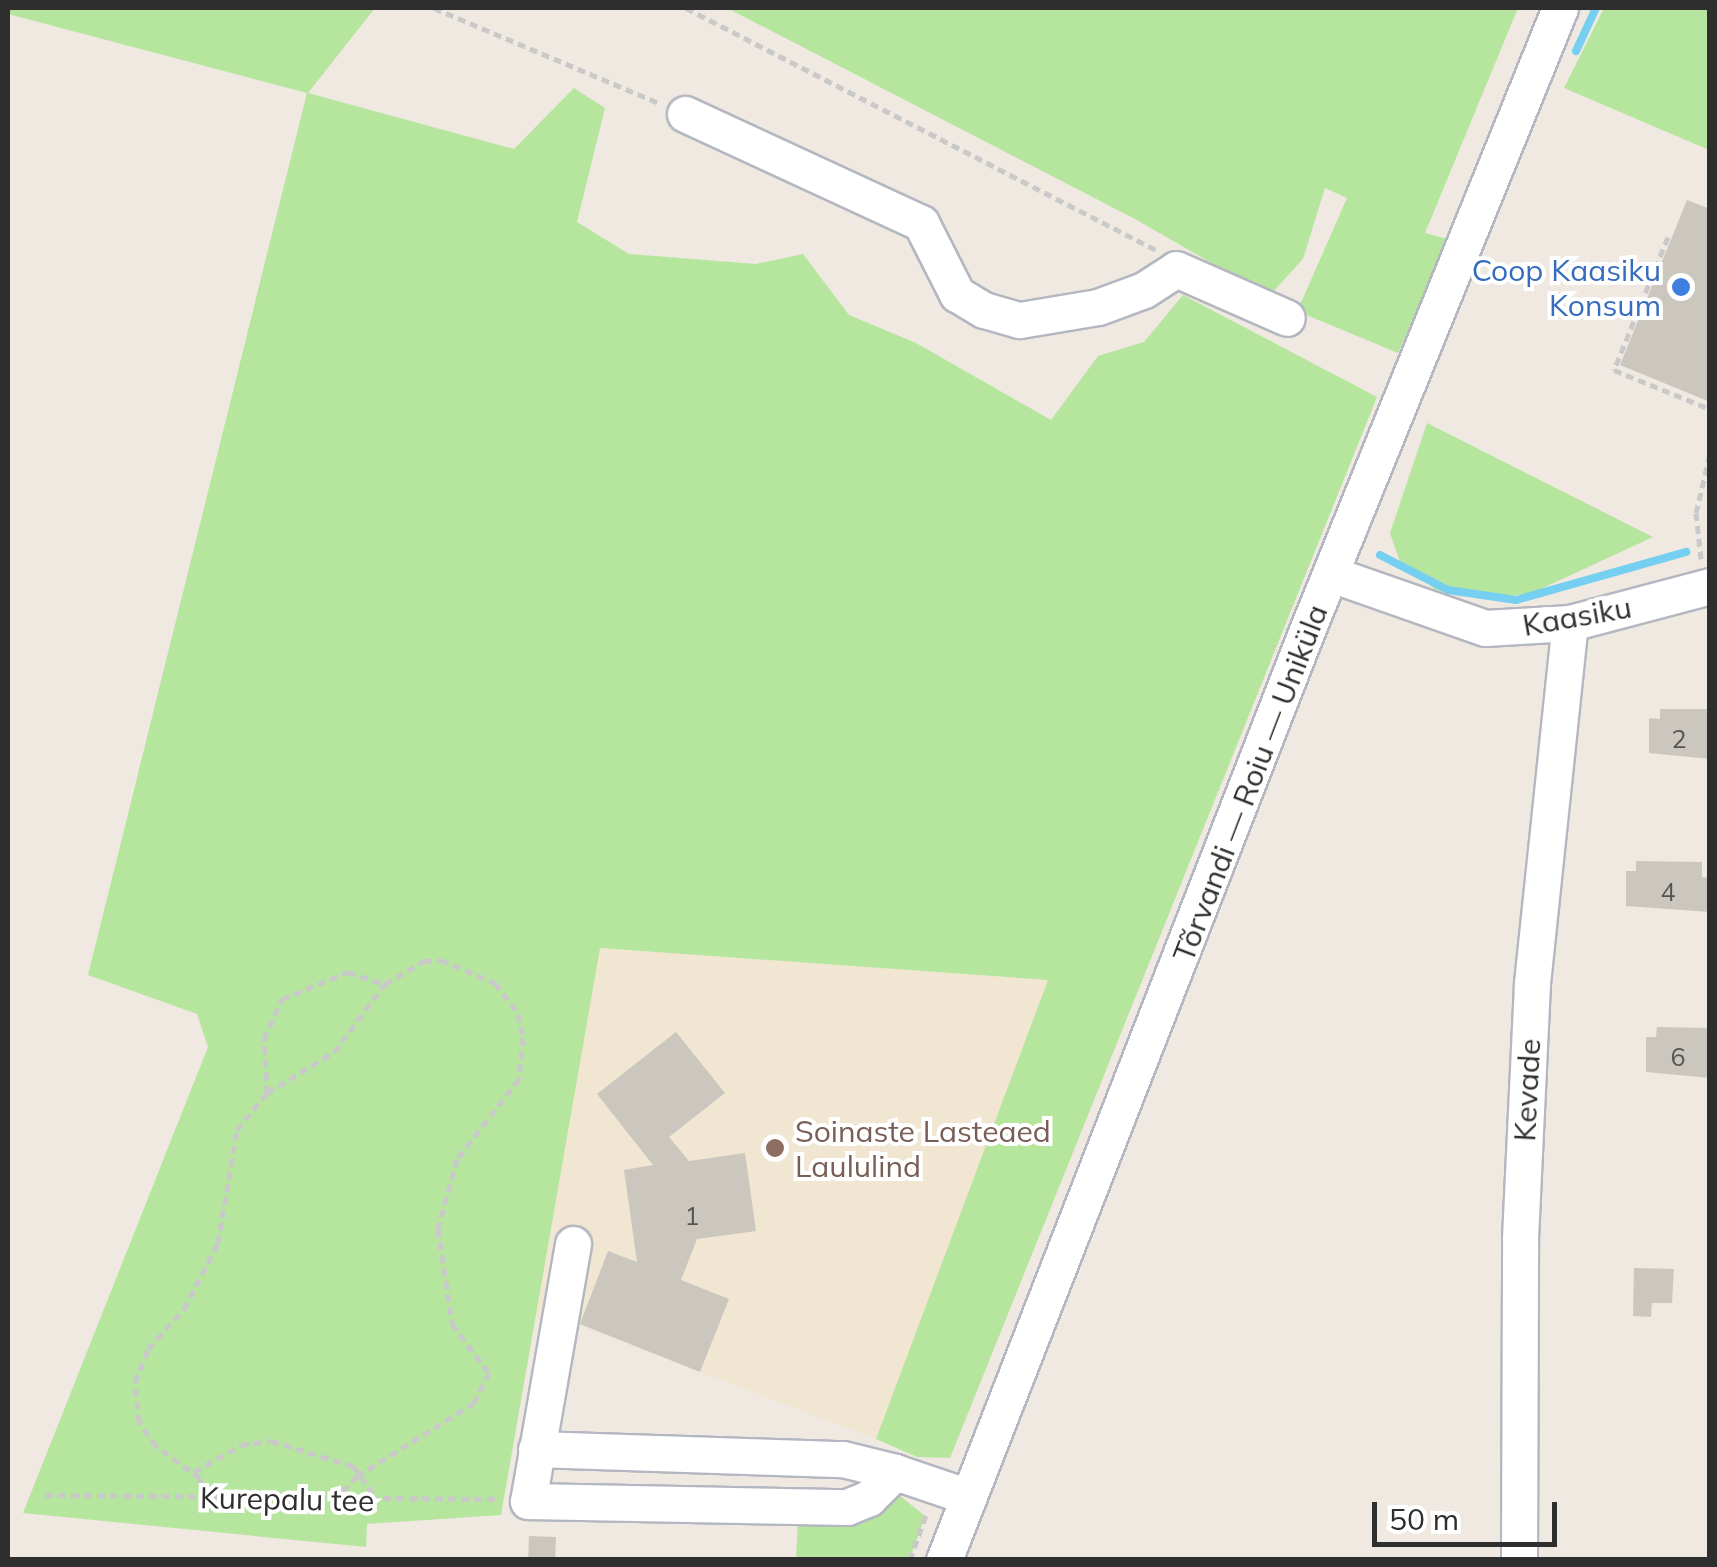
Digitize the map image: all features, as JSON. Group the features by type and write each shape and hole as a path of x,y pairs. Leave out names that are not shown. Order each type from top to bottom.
{"street":[{"name":"Tõrvandi — Roiu — Uniküla","path":"944,1560 1331,574 1560,8"},
{"path":"685,114 921,223 957,294 984,310 1020,320 1098,306 1144,290 1176,269 1287,318"},
{"name":"Kaasiku","path":"1331,574 1486,628 1570,624 1707,577"},
{"name":"Kevade","path":"1520,1560 1520,1238 1532,983 1570,624"},
{"path":"573,1244 528,1501 846,1507 869,1498 895,1472"},
{"path":"536,1448 844,1458 970,1497"}],"path":[{"path":"434,8 685,114"},
{"path":"686,8 1150,246 1176,269"},
{"path":"1668,237 1614,370 1710,409"},
{"path":"1707,577 1696,512 1710,454"},
{"path":"203,1498 194,1472 146,1433 134,1404 135,1382 148,1349 184,1309 208,1267 238,1130 267,1093 334,1052 385,984 424,961 478,972 518,1014 525,1056 512,1094 457,1159 438,1230 452,1324 485,1360 486,1382 474,1403 362,1472 336,1500"},
{"path":"267,1093 264,1039 282,999 348,972 385,984"},
{"path":"194,1472 241,1445 271,1441 307,1448 362,1472 378,1501"},
{"name":"Kurepalu tee","path":"45,1496 528,1501"}],"shaded area":[{"name":"Soinaste Lasteaed Laululind","path":"599,948 1048,980 876,1439 578,1325 536,1317"}],"green space":[{"path":"8,8 375,8 308,93 514,149 574,88 605,108 577,222 629,254 756,264 803,254 849,315 916,343 1051,420 1098,356 1144,342 1183,295 1377,397 950,1458 917,1457 876,1439 1048,980 600,948 501,1515 367,1524 366,1547 23,1513 208,1047 197,1014 88,975 307,93 8,14"},
{"path":"727,8 1518,8 1425,233 1448,239 1398,353 1304,314 1300,305 1347,198 1325,188 1303,259 1269,296 1135,219"},
{"path":"1604,8 1709,8 1709,150 1564,88"},
{"path":"1427,423 1653,537 1530,594 1481,598 1436,590 1400,562 1390,533"},
{"path":"894,1491 925,1516 910,1559 796,1560 798,1519"}],"building":[{"name":"Coop Kaasiku Konsum","path":"1687,200 1710,209 1710,402 1620,365"},
{"path":"1660,709 1710,709 1710,759 1649,753 1649,718 1660,719"},
{"path":"1636,861 1702,862 1702,877 1710,878 1710,912 1626,906 1626,871 1636,871"},
{"path":"1657,1027 1710,1028 1710,1078 1646,1072 1646,1037 1656,1037"},
{"path":"676,1032 725,1093 669,1137 689,1161 745,1153 756,1231 697,1239 681,1280 729,1299 700,1372 580,1324 608,1251 637,1262 624,1170 653,1165 597,1094"},
{"path":"1634,1268 1674,1269 1672,1303 1652,1303 1651,1317 1633,1316"},
{"path":"529,1536 556,1537 555,1560 528,1560"}],"waterway":[{"path":"1576,51 1596,8"},
{"path":"1380,555 1448,590 1516,600 1686,552"}],"place":[{"name":"Coop Kaasiku Konsum","path":"1681,287"},
{"name":"Soinaste Lasteaed Laululind","path":"775,1148"}]}
